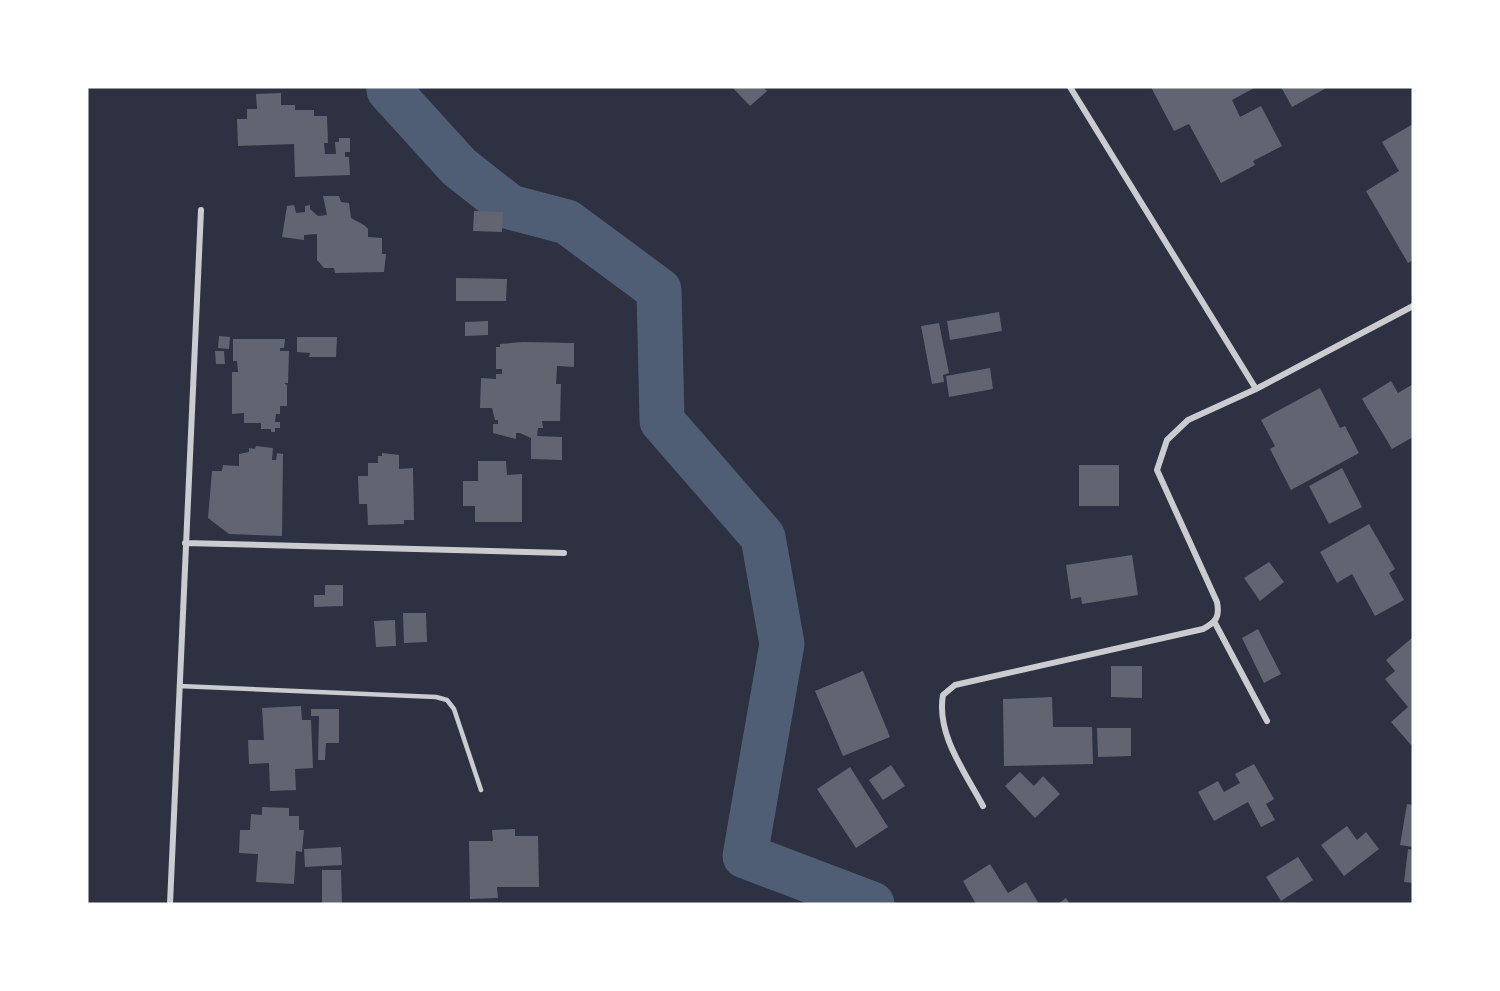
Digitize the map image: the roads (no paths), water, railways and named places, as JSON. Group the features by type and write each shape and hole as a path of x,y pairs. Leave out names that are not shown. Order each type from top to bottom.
{"street":[{"path":"1070,87 1256,389"},
{"path":"170,904 201,210"},
{"path":"983,806 943,728 940,710 943,695 955,685 1203,629 1215,623 1219,614 1217,603 1157,470 1167,440 1188,420 1256,389 1413,306"},
{"path":"185,543 564,554"},
{"path":"1215,623 1267,721"}],"lane":[{"path":"179,686 436,697 447,700 454,709 481,790"}],"waterway":[{"path":"394,87 389,90 459,167 510,207 567,222 659,290 662,421 763,537 782,644 745,856 872,904"}]}
